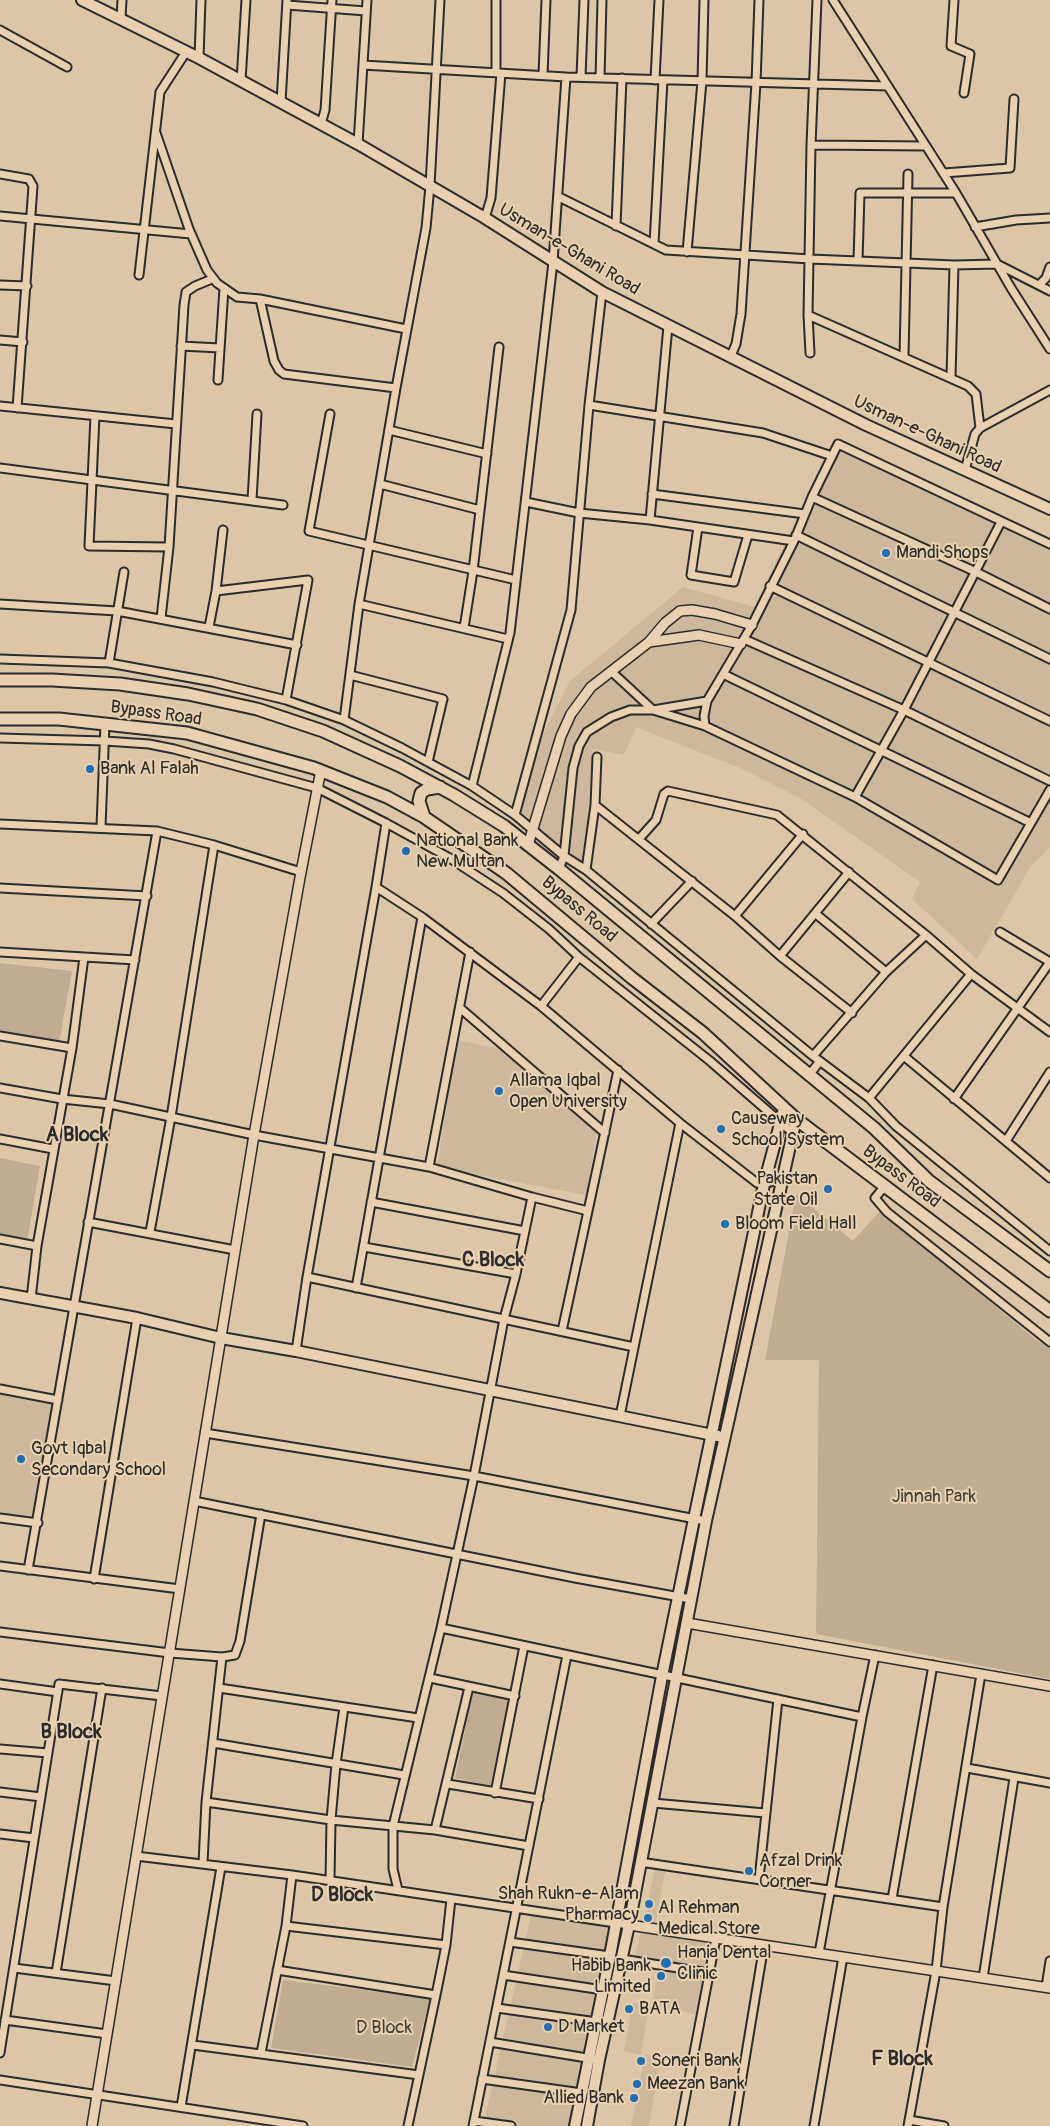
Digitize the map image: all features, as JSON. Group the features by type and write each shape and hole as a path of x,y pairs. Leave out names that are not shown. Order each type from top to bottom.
{"main road":[{"name":"Usman-e-Ghani Road","path":"82,0 199,58 358,144 485,218 602,292 866,425 1050,509"},
{"path":"0,680 52,680 120,684 188,694 257,709 323,731 413,772 440,787 504,826 528,845 810,1074 874,1128 929,1181 1050,1271"},
{"name":"Bypass Road","path":"0,719 59,720 187,733 321,770 396,802 424,817 506,873 632,978 703,1033 796,1119 1050,1311"},
{"path":"396,802 409,798 416,792 417,783 413,772"},
{"path":"424,817 419,801 421,793 427,789 440,787"},
{"path":"587,2126 597,2022 662,1676 764,1184 779,1121 784,1109"},
{"path":"574,2126 622,1959 688,1623 706,1521 796,1119"},
{"path":"0,1293 137,1318 221,1338 296,1351 724,1437"}],"street":[{"path":"121,18 122,0"},
{"path":"199,58 202,0"},
{"path":"241,80 246,0"},
{"path":"321,124 325,110 332,0"},
{"path":"358,144 366,0"},
{"path":"344,720 359,604 406,329 426,228 440,0"},
{"path":"485,218 491,198 498,73 496,0"},
{"path":"544,75 546,0"},
{"path":"581,77 584,0"},
{"path":"600,78 602,0"},
{"path":"654,244 659,80 659,0"},
{"path":"687,252 702,81 704,0"},
{"path":"730,358 736,344 741,314 756,83 759,0"},
{"path":"810,353 808,315 811,145 817,0"},
{"path":"833,0 956,193 997,264 1050,349"},
{"path":"954,0 950,46 970,54 964,93"},
{"path":"281,102 287,2 366,11"},
{"path":"0,30 67,67"},
{"path":"139,275 160,92 186,52"},
{"path":"363,65 600,78 888,86"},
{"path":"472,786 508,639 516,580 552,262 566,76"},
{"path":"616,226 622,78"},
{"path":"944,174 1010,168 1014,98"},
{"path":"156,133 191,234 212,279 237,297 406,329"},
{"path":"811,145 926,146"},
{"path":"0,174 32,182 27,286 17,408"},
{"path":"904,356 908,174"},
{"path":"858,261 860,193 956,193"},
{"path":"558,197 666,250 810,259 954,265 997,264 1050,291"},
{"path":"0,216 191,234"},
{"path":"975,227 1016,220 1050,218"},
{"path":"951,377 954,265"},
{"path":"1039,285 1046,278 1050,267"},
{"path":"161,618 169,547 184,304 186,292 194,286 212,279"},
{"path":"0,285 27,286"},
{"path":"218,380 224,288"},
{"path":"515,815 571,610 589,405 602,292"},
{"path":"260,300 274,361 279,370 284,374 396,388"},
{"path":"808,315 968,386 976,394 980,428"},
{"path":"650,520 668,326"},
{"path":"0,340 23,342"},
{"path":"182,346 220,348"},
{"path":"464,628 473,571 499,348"},
{"path":"965,470 975,434 980,428 1050,390"},
{"path":"589,405 763,433 832,456"},
{"path":"0,406 176,424"},
{"path":"252,500 257,414"},
{"path":"330,414 309,531 516,580"},
{"path":"96,416 89,546 169,547"},
{"path":"389,430 486,454"},
{"path":"705,726 704,716 707,701 752,625 795,538 812,497 838,444 1050,544"},
{"path":"0,468 283,505"},
{"path":"380,484 480,510"},
{"path":"652,494 805,514"},
{"path":"812,497 976,572 1050,609"},
{"path":"526,502 579,513 650,520 748,535 795,538 1050,659"},
{"path":"855,797 904,710 1001,522"},
{"path":"698,527 691,575 734,582 748,535"},
{"path":"209,627 216,592 223,530"},
{"path":"109,663 124,572"},
{"path":"216,592 308,580 286,700"},
{"path":"770,586 1050,721"},
{"path":"0,604 117,611 297,645"},
{"path":"359,604 508,639"},
{"path":"528,845 561,736 571,714 591,687 649,642 672,616 686,610 715,614 752,625"},
{"path":"649,642 699,635 743,642 904,710 1050,781"},
{"path":"0,659 109,663 213,682 286,700 344,720 472,786 515,815 564,856 586,870 813,1056 869,1098 896,1126 1050,1251"},
{"path":"612,672 653,710 705,726 855,797 998,880 1050,790"},
{"path":"723,674 1031,823"},
{"path":"350,675 442,699 428,762"},
{"path":"558,869 564,856 573,768 579,746 587,732 611,717 630,710 653,710 707,701"},
{"path":"101,827 105,724"},
{"path":"0,738 149,744 317,788 448,857 503,893 549,929 579,957 710,1061 793,1133"},
{"path":"586,870 595,805 597,757"},
{"path":"92,2126 254,1135 321,770"},
{"path":"639,839 656,820 664,794 668,791 777,815 803,834 971,974 1050,1032"},
{"path":"595,805 692,881 780,956 852,1013"},
{"path":"296,1351 307,1277 386,823"},
{"path":"0,824 101,827 157,831 214,845 301,872"},
{"path":"28,1570 38,1523 88,1222 157,831"},
{"path":"735,916 803,834"},
{"path":"150,1232 171,1117 214,845"},
{"path":"780,956 849,872"},
{"path":"651,924 692,881"},
{"path":"376,887 422,917 541,1006 680,1123 757,1183 764,1184 783,1178"},
{"path":"0,888 147,896"},
{"path":"816,914 886,972"},
{"path":"356,1288 422,917"},
{"path":"954,1099 1050,962 1000,932"},
{"path":"813,1056 886,972 926,935"},
{"path":"0,952 135,960"},
{"path":"430,1167 470,952"},
{"path":"31,1299 36,1246 72,1048 84,957"},
{"path":"541,1006 579,957"},
{"path":"869,1098 971,974"},
{"path":"460,1008 605,1133"},
{"path":"0,1036 72,1048"},
{"path":"904,1057 1050,1178"},
{"path":"810,1074 820,1061"},
{"path":"562,1331 618,1070"},
{"path":"1006,1141 1050,1072"},
{"path":"0,1088 62,1099 110,1104 254,1135 430,1167 532,1197 588,1210"},
{"path":"620,1416 680,1123"},
{"path":"0,1139 53,1149"},
{"path":"884,1186 875,1198 887,1212 1050,1342"},
{"path":"398,1890 393,1869 393,1826 418,1718 430,1678 458,1553 492,1390 504,1319 516,1274 532,1197"},
{"path":"371,1202 525,1231"},
{"path":"88,1222 150,1232 235,1250"},
{"path":"0,1239 36,1246"},
{"path":"364,1246 516,1274"},
{"path":"307,1277 634,1347"},
{"path":"94,1579 137,1318"},
{"path":"0,1389 58,1400"},
{"path":"205,1433 474,1476 706,1521"},
{"path":"194,1502 458,1553 575,1578 691,1599"},
{"path":"0,1632 170,1652 222,1656 235,1655 238,1649 261,1514"},
{"path":"0,1518 38,1523"},
{"path":"0,1566 180,1589"},
{"path":"688,1623 1050,1686"},
{"path":"441,1628 862,1717"},
{"path":"495,1793 524,1646"},
{"path":"511,2126 473,2124 567,1655"},
{"path":"819,1953 875,1655"},
{"path":"203,1864 206,1802 214,1743 222,1656"},
{"path":"892,1899 933,1665"},
{"path":"944,2126 908,2123 936,1970 944,1907 981,1674"},
{"path":"430,1678 515,1696"},
{"path":"0,1684 58,1692"},
{"path":"0,2053 59,1684 162,1696"},
{"path":"435,1830 448,1784 469,1687"},
{"path":"56,1973 102,1688"},
{"path":"219,1688 418,1718"},
{"path":"758,1879 778,1699"},
{"path":"330,1880 331,1820 344,1707"},
{"path":"214,1743 404,1775"},
{"path":"0,1749 48,1753"},
{"path":"966,1768 1050,1783"},
{"path":"983,1978 1014,1778"},
{"path":"448,1784 538,1799"},
{"path":"0,1792 41,1797"},
{"path":"206,1802 331,1820 435,1830 529,1846"},
{"path":"653,1803 765,1813"},
{"path":"0,1834 34,1838"},
{"path":"136,1856 330,1880 1048,1987 1050,1961"},
{"path":"640,1862 944,1907"},
{"path":"181,2107 221,1867"},
{"path":"261,2053 286,1926 292,1875"},
{"path":"408,2126 446,1945 451,1899"},
{"path":"286,1926 446,1945"},
{"path":"680,2126 716,1938"},
{"path":"510,1942 610,1956"},
{"path":"734,2126 764,1945"},
{"path":"814,2126 843,1957"},
{"path":"622,1959 709,1973"},
{"path":"14,1968 116,1981"},
{"path":"277,1970 436,1995"},
{"path":"503,1975 603,1990"},
{"path":"497,2008 597,2022"},
{"path":"5,2020 107,2034"},
{"path":"490,2042 594,2059"},
{"path":"193,2044 419,2075"},
{"path":"482,2079 582,2093"},
{"path":"0,2080 303,2126"}],"shaded area":[{"path":"835,439 1050,546 1050,848 1031,866 977,959 912,899 920,882 803,800 745,770 636,727 624,755 593,749 584,866 520,818 539,742 570,681 683,587 754,607"},
{"name":"Allama Iqbal Open University","path":"457,1040 501,1049 597,1133 586,1195 437,1167"},
{"name":"Govt Iqbal Secondary School","path":"0,1394 51,1404 33,1518 0,1514"},
{"path":"655,1867 666,1868 655,1925 644,1923"},
{"name":"D Market","path":"531,1915 612,1927 570,2126 483,2126"},
{"path":"641,1930 712,1942 707,1968 635,1956"},
{"path":"659,1969 705,1977 698,2015 652,2004"},
{"path":"633,2002 649,2006 641,2055 624,2051"},
{"path":"645,2054 661,2057 649,2126 631,2126"}],"green space":[{"path":"0,963 72,971 58,1049 0,1040"},
{"path":"0,1158 40,1166 27,1242 0,1237"},
{"name":"Jinnah Park","path":"796,1194 853,1241 880,1211 1035,1339 1050,1348 1050,1679 816,1634 819,1360 765,1360"},
{"path":"473,1692 508,1700 491,1786 455,1778"},
{"name":"D Block","path":"283,1980 430,1998 412,2067 271,2048"}],"place":[{"name":"Mandi Shops","path":"886,553"},
{"name":"Bank Al Falah","path":"90,769"},
{"name":"National Bank New Multan","path":"406,851"},
{"name":"Allama Iqbal Open University","path":"499,1091"},
{"name":"Causeway School System","path":"721,1129"},
{"name":"Pakistan State Oil","path":"828,1189"},
{"name":"Bloom Field Hall","path":"725,1224"},
{"name":"Govt Iqbal Secondary School","path":"21,1459"},
{"name":"Afzal Drink Corner","path":"749,1871"},
{"name":"Shah Rukn-e-Alam Pharmacy","path":"649,1904"},
{"name":"Al Rehman Medical Store","path":"648,1918"},
{"name":"Hania Dental Clinic","path":"666,1963"},
{"name":"Habib Bank Limited","path":"661,1976"},
{"name":"BATA","path":"629,2009"},
{"name":"D Market","path":"548,2027"},
{"name":"Soneri Bank","path":"641,2061"},
{"name":"Meezan Bank","path":"637,2084"},
{"name":"Allied Bank","path":"634,2098"}],"district":[{"name":"A Block","path":"77,1136"},
{"name":"C Block","path":"493,1261"},
{"name":"B Block","path":"71,1733"},
{"name":"D Block","path":"342,1896"},
{"name":"F Block","path":"902,2060"}]}
